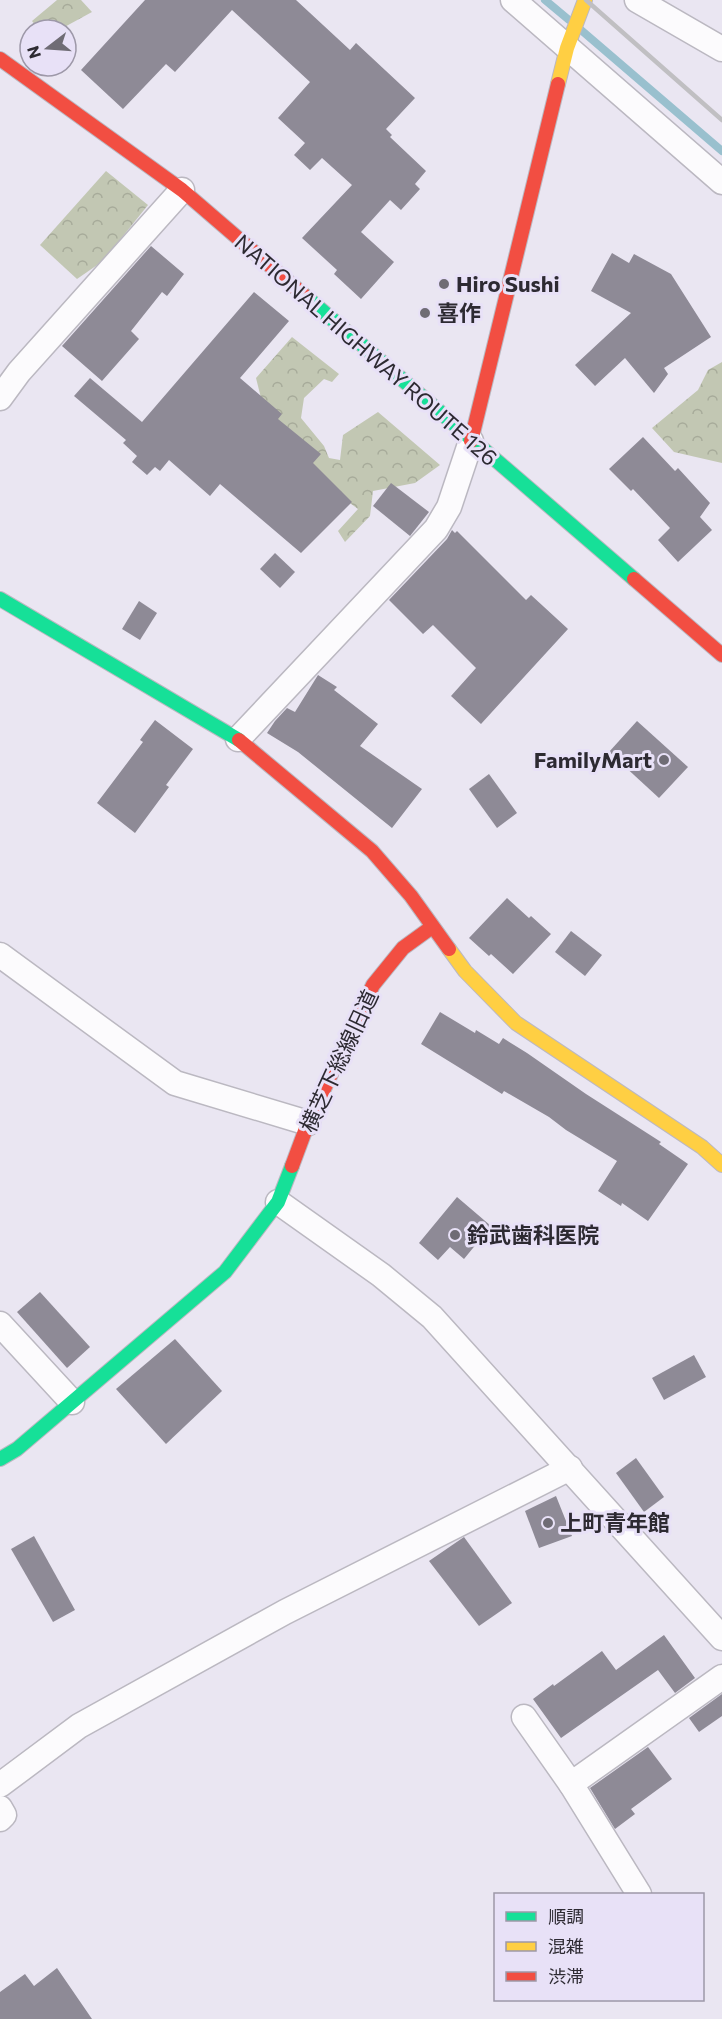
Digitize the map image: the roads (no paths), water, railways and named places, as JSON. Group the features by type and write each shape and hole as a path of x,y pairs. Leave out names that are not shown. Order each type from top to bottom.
{"main road":[{"path":"471,441 568,45 584,4"},
{"name":"NATIONAL HIGHWAY ROUTE 126","path":"0,59 72,108 182,190 722,655"},
{"path":"0,599 238,739 372,851 411,896 465,970 516,1023 702,1147 722,1165"},
{"name":"横芝下総線旧道","path":"0,1459 17,1449 225,1272 251,1240 278,1202 308,1123 373,985 403,948 432,927"}],"street":[{"path":"513,0 568,45 722,182"},
{"path":"637,0 722,49"},
{"path":"0,398 18,372 182,190"},
{"path":"238,739 435,529 449,507 471,441"},
{"path":"0,955 175,1083 308,1123"},
{"path":"278,1202 381,1275 432,1317 722,1638"},
{"path":"0,1324 72,1402"},
{"path":"0,1785 79,1726 285,1612 570,1468"},
{"path":"571,1784 722,1677"},
{"path":"524,1717 571,1784 638,1893"},
{"path":"0,1808 4,1815 0,1819"}],"waterway":[{"path":"545,0 569,20"},
{"path":"581,30 722,151"}],"railway":[{"path":"586,0 722,120"}],"place":[{"name":"Hiro Sushi","path":"444,284"},
{"name":"喜作","path":"425,313"},
{"name":"FamilyMart","path":"664,760"},
{"name":"鈴武歯科医院","path":"455,1235"},
{"name":"上町青年館","path":"548,1523"}]}
